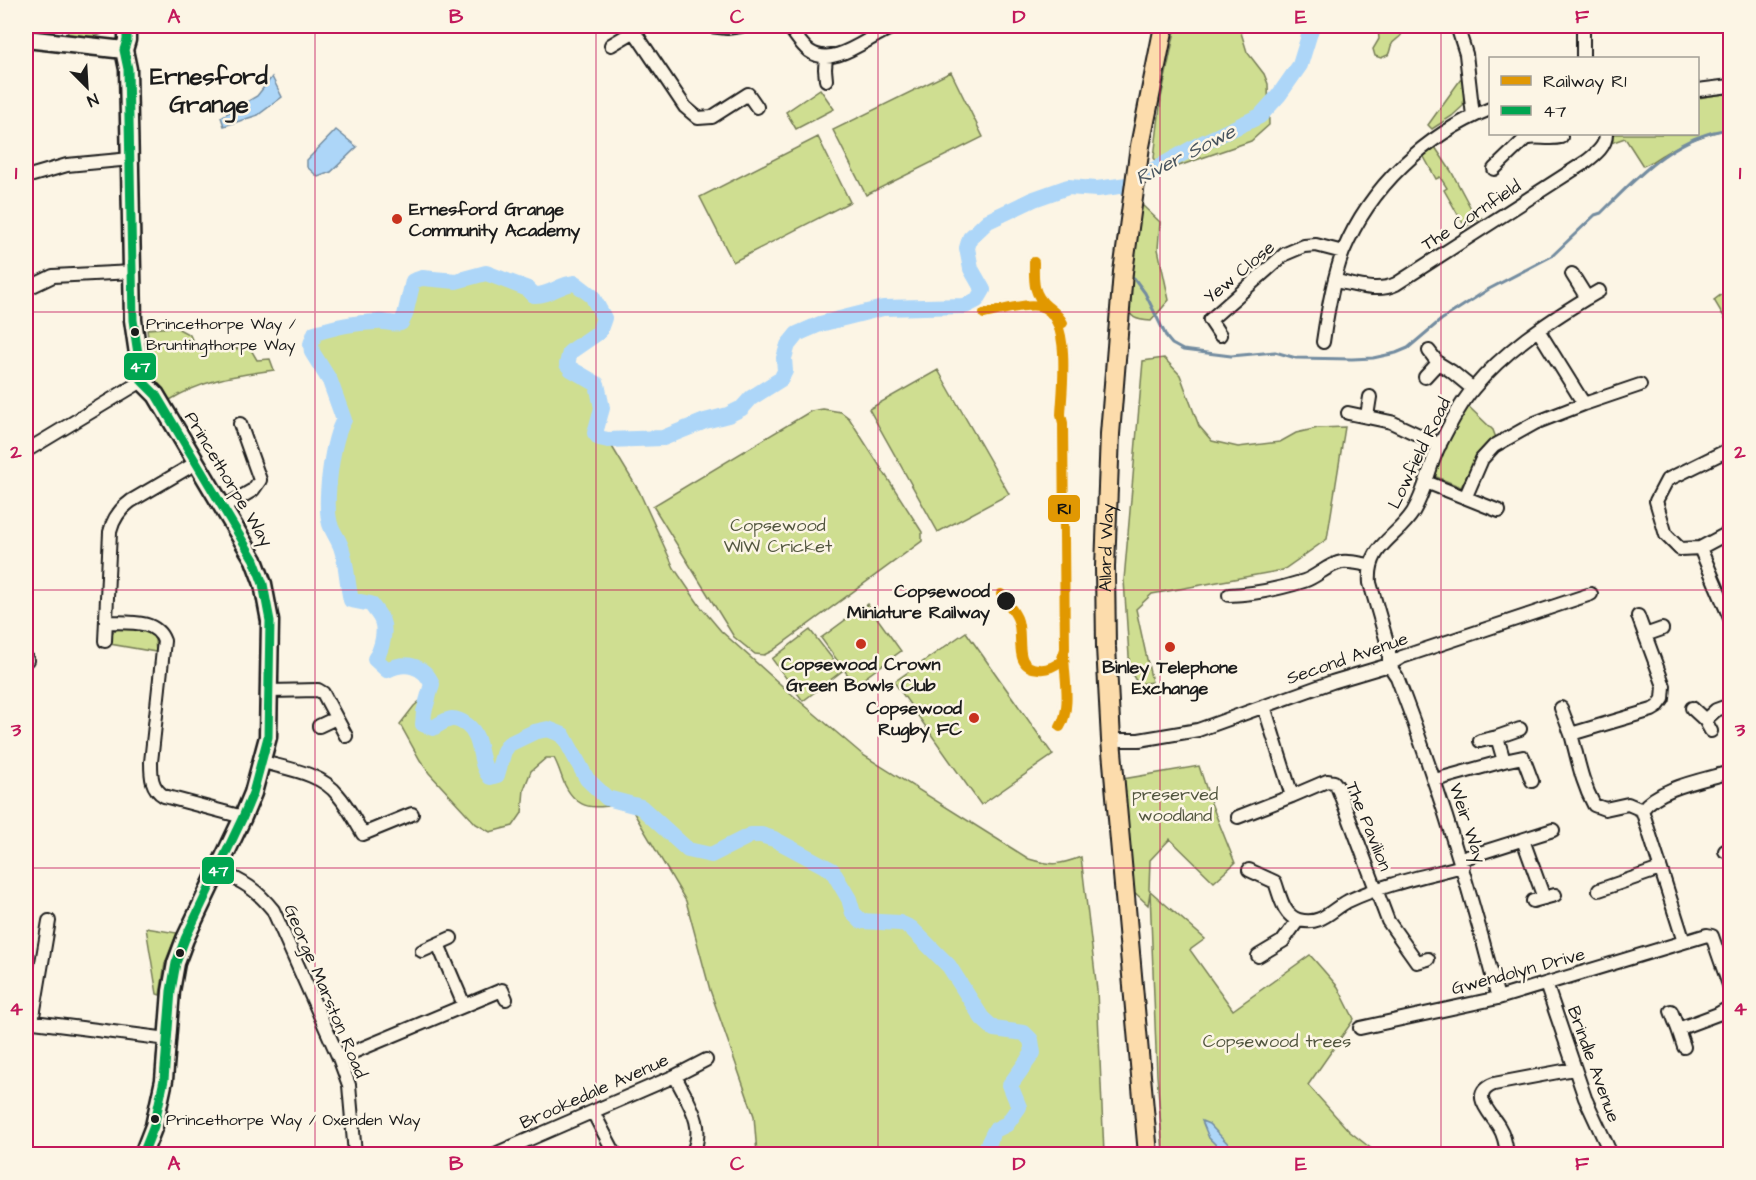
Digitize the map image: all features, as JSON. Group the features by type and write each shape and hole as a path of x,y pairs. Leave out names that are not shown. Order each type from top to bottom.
{"main road":[{"name":"Allard Way","path":"1148,1155 1111,740 1105,567 1110,434 1119,311 1140,146 1164,26"},
{"name":"Allard Way","path":"1136,1155 1140,1073"}],"street":[{"path":"26,451 142,381 133,320 128,69 124,50 127,26"},
{"path":"710,26 727,28 741,26"},
{"path":"788,26 808,51 826,57 845,53 877,33 896,26"},
{"path":"1457,26 1468,65 1473,116"},
{"path":"1583,26 1583,57"},
{"path":"611,45 638,28 685,107 698,118 712,117 748,94 757,107"},
{"path":"26,39 124,50"},
{"path":"826,57 826,80"},
{"path":"1699,90 1731,86"},
{"path":"1323,342 1328,308 1343,252 1365,213 1393,174 1430,142 1473,116 1489,110"},
{"path":"1494,169 1531,135 1548,140 1561,137"},
{"name":"The Cornfield","path":"1336,281 1376,288 1396,284 1587,161 1603,146 1606,135"},
{"path":"26,177 67,165 131,159"},
{"name":"Yew Close","path":"1220,335 1210,320 1285,254 1304,246 1316,246 1343,252"},
{"path":"26,289 53,276 133,272"},
{"path":"1572,274 1587,298"},
{"name":"Lowfield Road","path":"1370,565 1379,547 1408,519 1426,482 1440,445 1473,389 1510,352 1538,330 1599,291"},
{"path":"1538,330 1584,404"},
{"path":"1429,351 1438,363 1473,389"},
{"path":"1425,377 1438,363"},
{"name":"Princethorpe Way","path":"142,381 156,395 255,560 263,584 270,621 268,737 263,762 243,818 187,934 176,963 171,991 162,1093 154,1126 143,1155"},
{"path":"1466,496 1488,450 1535,423 1640,385"},
{"path":"1367,416 1370,397"},
{"path":"1348,413 1391,422 1440,445"},
{"path":"224,507 253,490 260,480 239,422"},
{"path":"1731,449 1667,480 1656,501 1666,535 1680,549 1700,548 1731,532"},
{"path":"105,641 110,532 116,516 130,501 196,463"},
{"path":"1426,482 1499,511"},
{"path":"1700,548 1731,618"},
{"path":"1229,595 1255,594 1301,582 1342,562 1370,565 1370,583 1389,649 1389,665"},
{"name":"Second Avenue","path":"1111,740 1139,740 1198,730 1332,682 1389,665 1402,657 1591,594"},
{"path":"1571,734 1652,710 1662,701 1664,686 1638,616"},
{"path":"106,622 151,626 157,629 164,638 165,648 151,768 152,782 156,790 164,796 243,818"},
{"path":"1645,635 1662,629"},
{"name":"Weir Way","path":"1389,665 1396,677 1435,780 1462,862 1498,998"},
{"path":"270,691 318,690 323,693 346,736"},
{"path":"1692,708 1708,725 1716,710 1731,705"},
{"path":"1264,706 1292,796"},
{"path":"1561,708 1571,734 1576,761 1587,793 1594,805 1605,809 1628,804 1642,810 1684,942"},
{"path":"319,726 336,718"},
{"path":"1480,741 1520,729"},
{"path":"1497,737 1504,761"},
{"path":"1435,780 1523,757 1532,781"},
{"path":"263,762 301,772 327,783 339,795 363,834 412,814"},
{"path":"1642,810 1648,802 1660,794 1731,772"},
{"name":"The Pavilion","path":"1238,817 1327,781 1334,782 1375,890"},
{"path":"1249,870 1275,882 1286,911 1291,917 1311,922 1322,919 1346,902 1375,890 1553,830"},
{"path":"1523,840 1544,898"},
{"path":"1599,890 1660,869"},
{"name":"George Marston Road","path":"219,871 252,887 273,910 349,1085 353,1154"},
{"path":"1375,890 1388,921 1417,962 1428,959"},
{"path":"1257,956 1283,941 1298,920"},
{"path":"49,921 28,1022 168,1039"},
{"name":"Gwendolyn Drive","path":"1360,1028 1498,998 1707,935 1712,936 1731,988"},
{"path":"422,951 451,938"},
{"path":"438,944 464,1005"},
{"name":"Brindle Avenue","path":"1546,984 1585,1098 1611,1155"},
{"path":"339,1058 502,990 506,999"},
{"path":"1678,1029 1702,1021 1731,1007"},
{"path":"1671,1011 1684,1047"},
{"name":"Brookedale Avenue","path":"495,1155 675,1076 706,1060"},
{"path":"1507,1155 1502,1133 1483,1104 1481,1098 1485,1090 1494,1084 1574,1069"},
{"path":"675,1076 699,1128 699,1139 692,1155"},
{"path":"593,1112 615,1155"},
{"path":"353,1154 375,1155"}],"green space":[{"path":"70,26 110,26 102,34 91,36 67,34"},
{"path":"1176,26 1239,26 1247,52 1264,74 1268,84 1269,125 1251,141 1164,171 1154,158 1161,98"},
{"path":"1380,26 1402,26 1402,34 1391,46 1388,55 1381,58 1375,56 1373,49 1379,39"},
{"path":"951,72 983,137 866,195 833,130"},
{"path":"1466,72 1463,106 1432,129 1428,125"},
{"path":"820,89 834,109 796,129 786,112"},
{"path":"1730,93 1730,129 1687,142 1643,166 1625,138 1611,143 1611,135 1699,135 1699,98"},
{"path":"818,137 850,202 733,262 700,197"},
{"path":"1435,147 1474,214 1481,217 1465,227 1444,190 1447,188 1440,177 1436,179 1423,155"},
{"path":"1142,205 1160,222 1158,249 1169,300 1151,321 1134,318 1126,303"},
{"path":"486,273 528,289 534,295 545,294 575,283 592,296 604,318 599,332 570,352 567,364 571,369 597,384 602,408 595,433 599,438 608,440 639,491 674,568 700,606 721,631 863,755 1029,859 1055,864 1081,857 1097,990 1104,1154 757,1154 754,1116 710,990 686,901 628,803 600,807 584,805 571,795 554,758 546,758 531,771 524,789 522,813 513,826 490,832 476,824 429,773 400,724 414,706 431,691 432,683 428,675 418,666 395,666 387,670 375,659 383,641 382,621 371,604 351,600 344,556 330,524 328,501 330,471 336,441 344,420 330,381 312,352 311,344 315,333 339,327 368,322 401,323 413,281 422,278 455,281"},
{"path":"1730,288 1730,327 1714,300"},
{"path":"175,327 190,335 197,351 250,348 257,360 270,359 274,370 207,383 168,401 152,373 147,329"},
{"path":"1164,358 1180,375 1199,426 1212,441 1238,447 1280,442 1296,433 1318,428 1345,427 1327,539 1283,570 1152,594 1136,609 1152,682 1138,684 1130,671 1124,580 1143,361"},
{"path":"938,370 1009,494 938,532 869,409"},
{"path":"1468,406 1493,430 1496,438 1479,452 1461,487 1434,476 1445,445"},
{"name":"Copsewood WIW Cricket","path":"823,409 841,412 849,418 922,532 922,541 772,651 764,655 755,654 734,637 653,506 811,411"},
{"name":"Copsewood Crown Green Bowls Club","path":"867,604 901,651 855,685 821,638"},
{"path":"118,629 145,630 152,633 156,652 110,644 109,634"},
{"path":"810,630 842,671 803,701 772,659"},
{"name":"Copsewood Rugby FC","path":"966,632 1053,755 981,805 894,682"},
{"path":"1199,766 1235,863 1214,882 1170,839 1150,860 1149,890 1205,939 1190,950 1233,1010 1310,955 1338,987 1354,1019 1308,1085 1349,1131 1378,1154 1163,1154 1157,1075 1150,892 1148,905 1130,888 1123,779"},
{"path":"146,928 177,933 165,963 160,995 157,994"}],"water":[{"path":"272,77 282,97 258,115 224,126 221,117 257,96"},
{"path":"336,130 357,147 331,172 318,177 307,167 307,160"},
{"path":"1202,1121 1209,1124 1238,1154 1223,1152 1209,1138"}],"waterway":[{"name":"River Sowe","path":"983,1154 995,1130 1007,1124 1019,1107 1010,1085 1033,1053 1031,1040 1024,1033 994,1029 982,1018 949,966 911,928 900,923 861,921 853,913 849,899 832,870 774,839 751,835 711,855 688,850 641,807 607,798 587,779 563,735 548,729 534,732 509,744 504,751 497,775 490,777 483,764 476,736 467,725 453,719 433,728 423,724 432,684 429,678 413,666 400,666 387,670 375,659 383,640 382,621 371,604 351,600 344,556 328,514 333,455 344,420 330,381 312,352 311,344 315,333 339,327 368,322 401,323 413,281 422,278 456,281 486,273 528,289 534,295 545,294 564,285 575,283 592,296 604,318 599,332 570,352 567,364 571,369 597,384 602,408 595,433 599,438 608,440 663,438 705,421 728,415 742,408 751,398 781,379 785,371 784,358 788,345 797,334 820,324 883,308 965,306 977,300 983,290 971,269 967,248 970,238 988,221 1034,199 1068,187 1097,189 1127,185 1198,145 1260,116 1279,95 1300,65 1312,26"},
{"path":"1134,278 1145,293 1167,338 1183,350 1231,356 1275,352 1296,358 1352,359 1373,358 1396,353 1408,348 1441,320 1489,289 1552,256 1659,159 1692,140 1730,129"}],"rail line":[{"name":"R1","path":"1034,262 1036,291 1042,301 1058,315 1063,323"},
{"name":"R1","path":"984,314 1019,306 1039,306 1050,312 1057,323 1061,337 1065,649 1061,661 1042,669 1030,667 1025,663 1020,650 1017,618 1001,594"},
{"name":"R1","path":"1060,727 1067,701 1064,653"}],"transit line":[{"name":"47","path":"127,26 124,50 128,69 133,320 142,381 156,395 254,560 263,584 270,621 268,737 253,793 176,963 171,991 164,1080 154,1126 143,1154"}],"place":[{"name":"Ernesford Grange Community Academy","path":"397,219"},
{"name":"Princethorpe Way / Bruntingthorpe Way","path":"135,332"},
{"name":"Copsewood Miniature Railway","path":"1006,601"},
{"name":"Copsewood Crown Green Bowls Club","path":"861,644"},
{"name":"Binley Telephone Exchange","path":"1170,647"},
{"name":"Copsewood Rugby FC","path":"974,718"},
{"name":"Princethorpe Way / Oxenden Way","path":"155,1119"}],"district":[{"name":"Ernesford Grange","path":"209,90"}],"park label":[{"name":"preserved woodland","path":"1175,804"},
{"name":"Copsewood trees","path":"1277,1041"}]}
